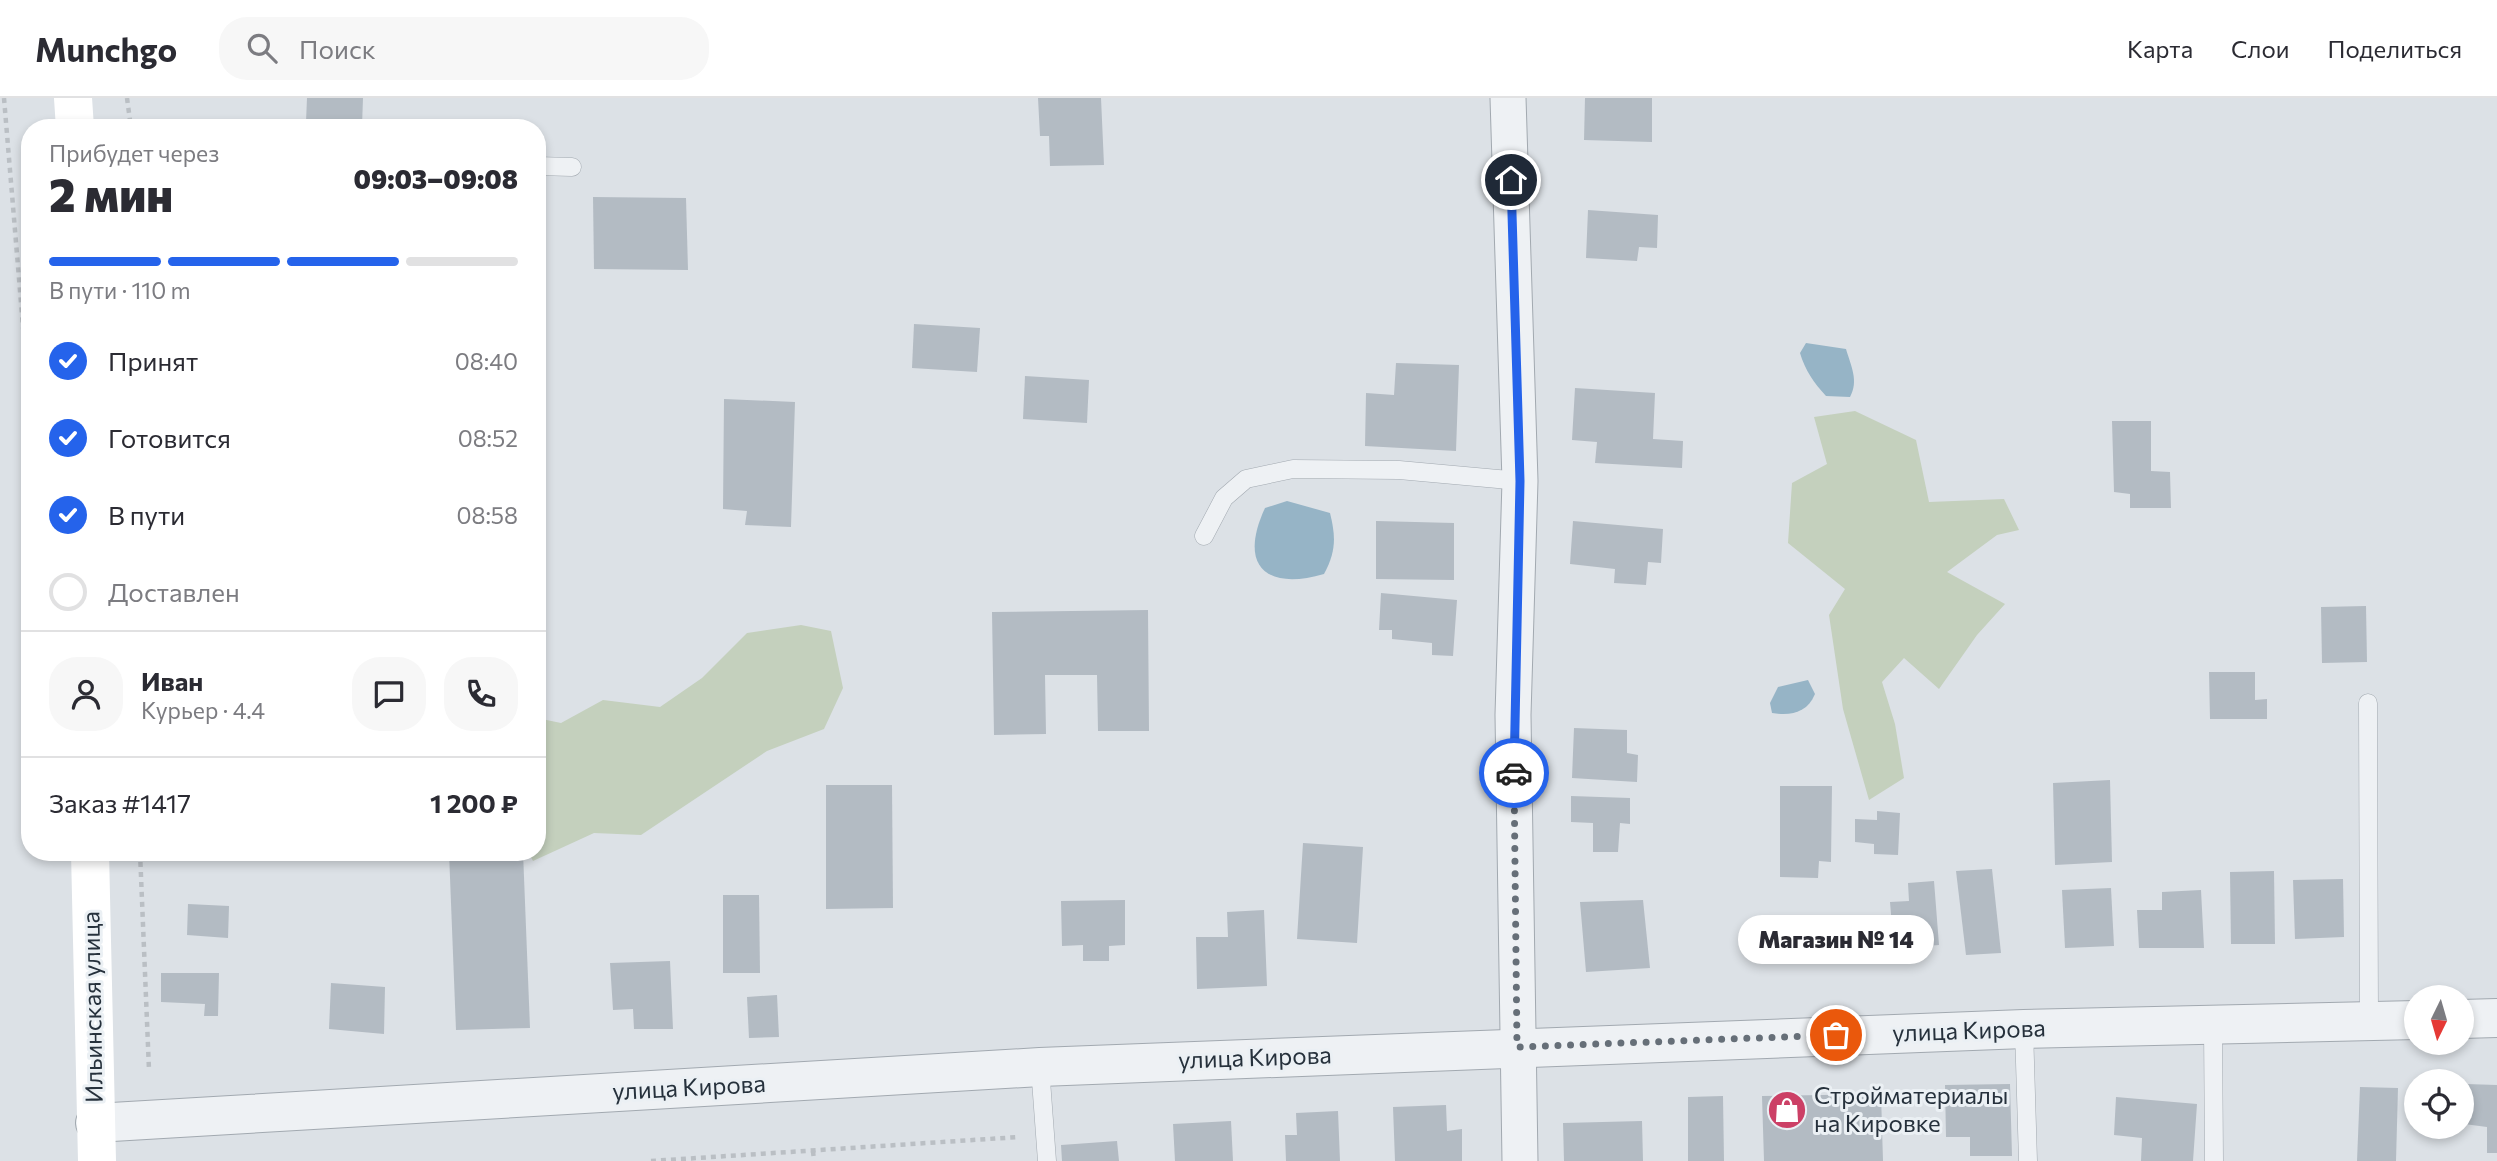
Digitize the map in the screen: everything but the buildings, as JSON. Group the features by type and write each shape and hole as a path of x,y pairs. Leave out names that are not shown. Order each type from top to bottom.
{"main road":[{"path":"72,98 74,119"},
{"name":"Ильинская улица","path":"90,861 97,1161"}],"street":[{"path":"1508,98 1520,481 1513,715 1520,1161"},
{"path":"2474,1019 2497,1018"},
{"name":"улица Кирова","path":"95,1123 1040,1067 2024,1029 2404,1021"}],"lane":[{"path":"546,166 572,167"},
{"path":"1203,536 1224,498 1246,479 1293,469 1399,470 1520,481"},
{"path":"2368,703 2368,1022"},
{"path":"2213,1026 2214,1161"},
{"path":"2024,1029 2028,1161"},
{"path":"1040,1067 1047,1161"}],"path":[{"path":"4,98 21,303"},
{"path":"127,98 130,119"},
{"path":"140,861 149,1070"},
{"path":"651,1161 1044,1135"},
{"path":"813,1151 814,1161"}],"green space":[{"path":"1855,411 1916,440 1929,502 2004,499 2019,530 1997,535 1947,572 2005,604 1977,635 1939,689 1904,658 1882,682 1895,724 1904,778 1869,800 1843,709 1829,615 1845,589 1788,543 1792,483 1827,464 1814,417"},
{"path":"801,625 831,631 843,688 824,729 767,751 641,835 594,833 546,855 546,720 561,723 603,700 660,707 702,678 747,633"}],"water":[{"path":"1806,343 1846,349 1854,379 1850,397 1826,396 1807,371 1800,353"},
{"path":"1287,501 1330,513 1334,544 1324,574 1287,579 1273,576 1263,569 1257,559 1257,528 1265,508"},
{"path":"1808,680 1815,694 1808,705 1798,712 1772,713 1770,703 1778,687"}],"way so far":[{"path":"1514,773 1517,1047 1836,1035"}],"place":[{"name":"Магазин № 14","path":"1836,1035"},
{"name":"Стройматериалы на Кировке","path":"1787,1110"}],"route":[{"path":"1511,180 1520,481 1513,715 1514,773"}]}
